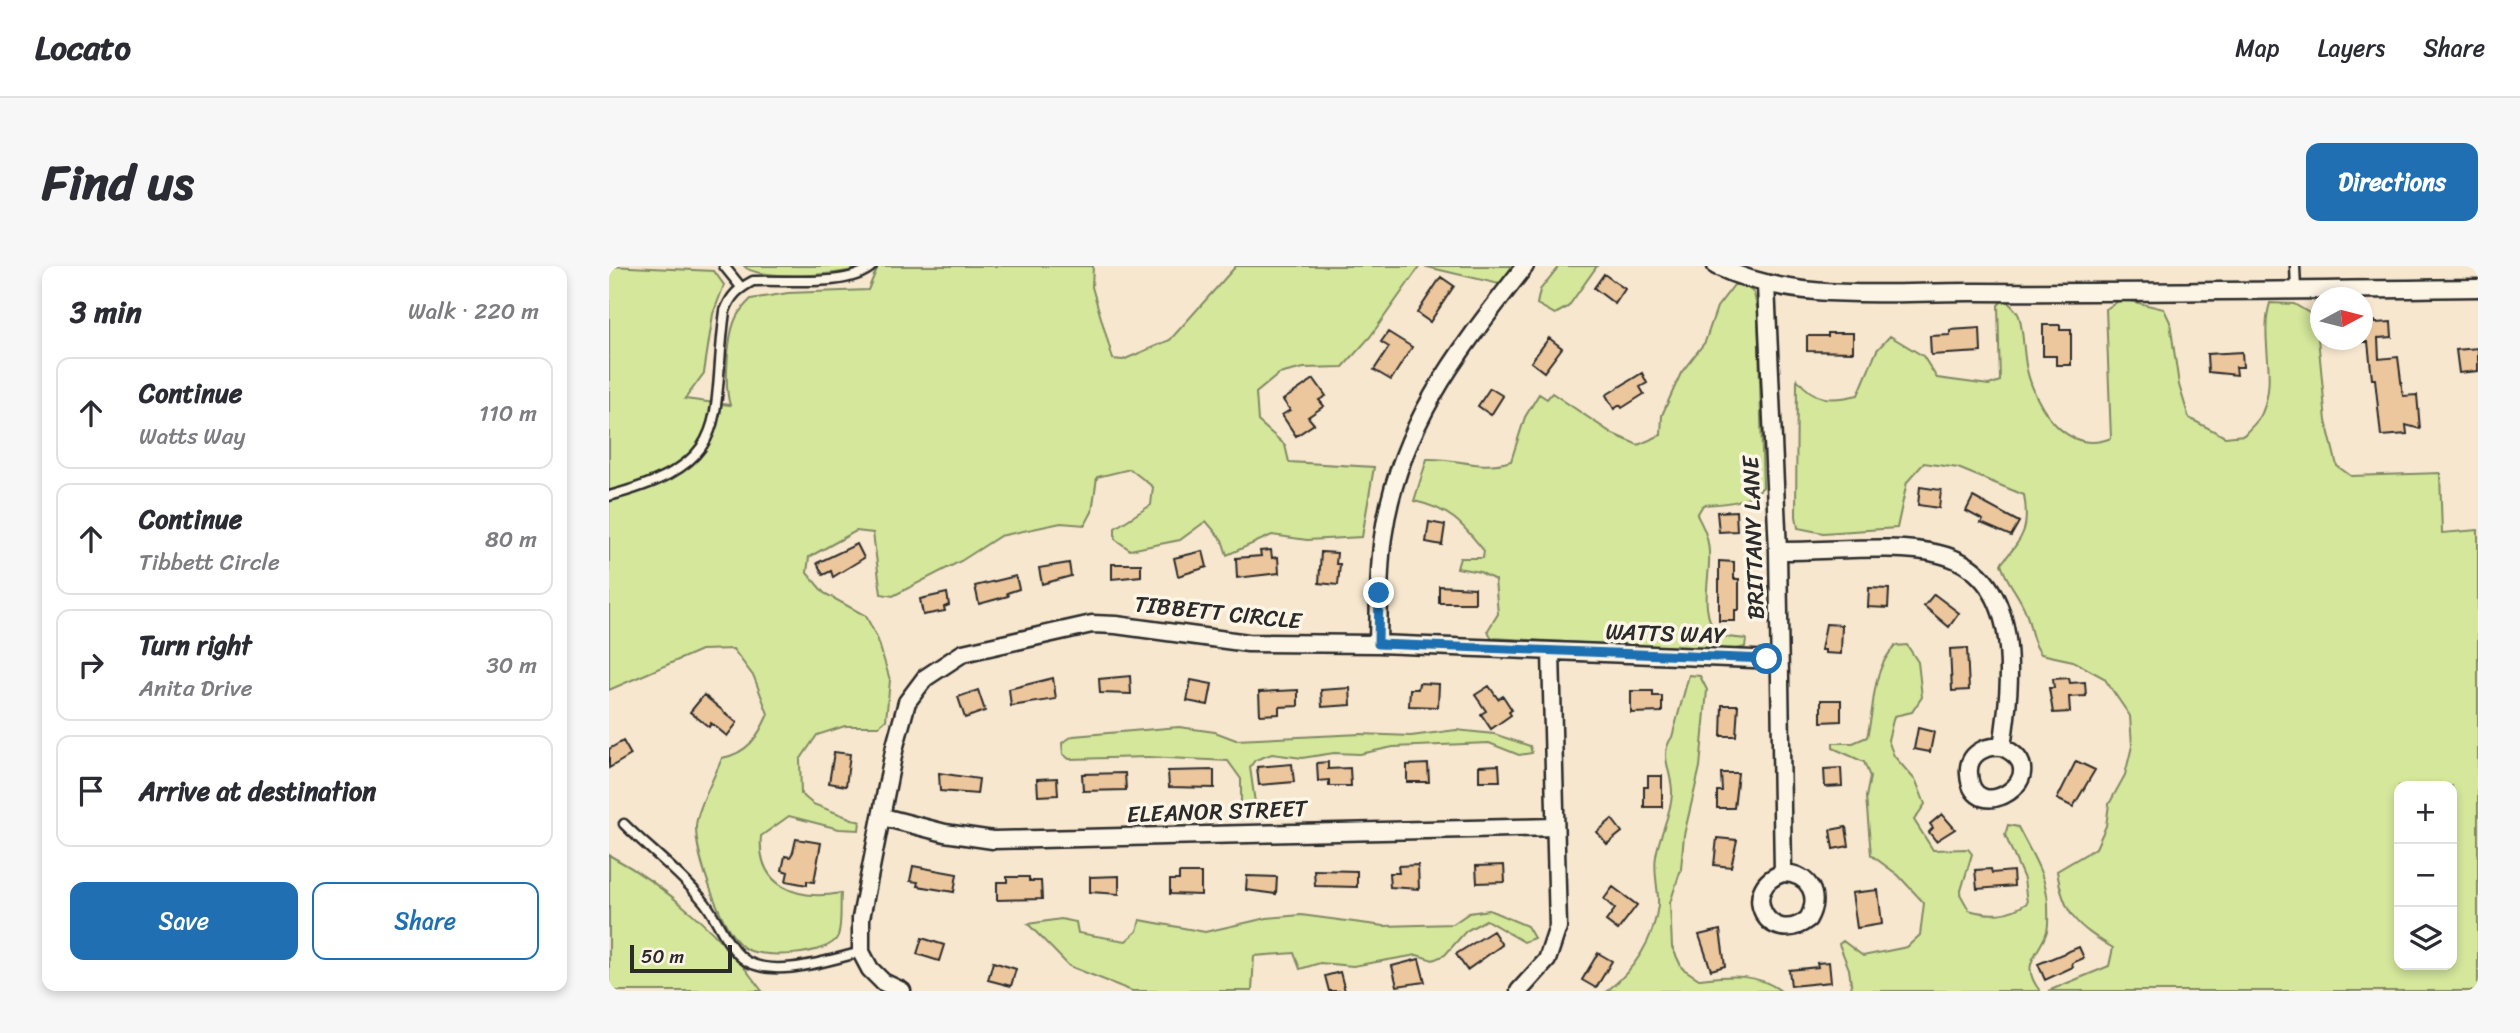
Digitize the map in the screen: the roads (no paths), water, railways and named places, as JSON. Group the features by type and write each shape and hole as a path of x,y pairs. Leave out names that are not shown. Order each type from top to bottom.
{"street":[{"path":"1378,644 1382,539 1409,439 1451,362 1525,266"},
{"path":"1716,266 1766,285 1823,291 2478,288"},
{"name":"BRITTANY LANE","path":"1766,285 1778,551 1783,873"},
{"path":"1778,551 1907,550 1940,554 1965,566 1984,581 2004,615 2008,686 2002,747"},
{"name":"TIBBETT CIRCLE","path":"861,952 861,918 895,747 911,693 933,671 963,653 1092,624 1248,643 1378,644 1551,652"},
{"path":"1520,991 1547,960 1558,928 1551,652"},
{"name":"WATTS WAY","path":"1551,652 1778,660"},
{"name":"ELEANOR STREET","path":"883,817 945,833 993,840 1555,827"},
{"path":"861,952 870,969 883,982 902,991"}],"lane":[{"path":"724,266 741,287"},
{"path":"609,496 675,473 701,449 715,415 725,311 731,296 741,287 753,281 844,279 859,276 872,266"},
{"path":"2295,266 2296,290"},
{"path":"624,824 705,903 730,943 748,962 763,968 783,968 861,952"}]}
